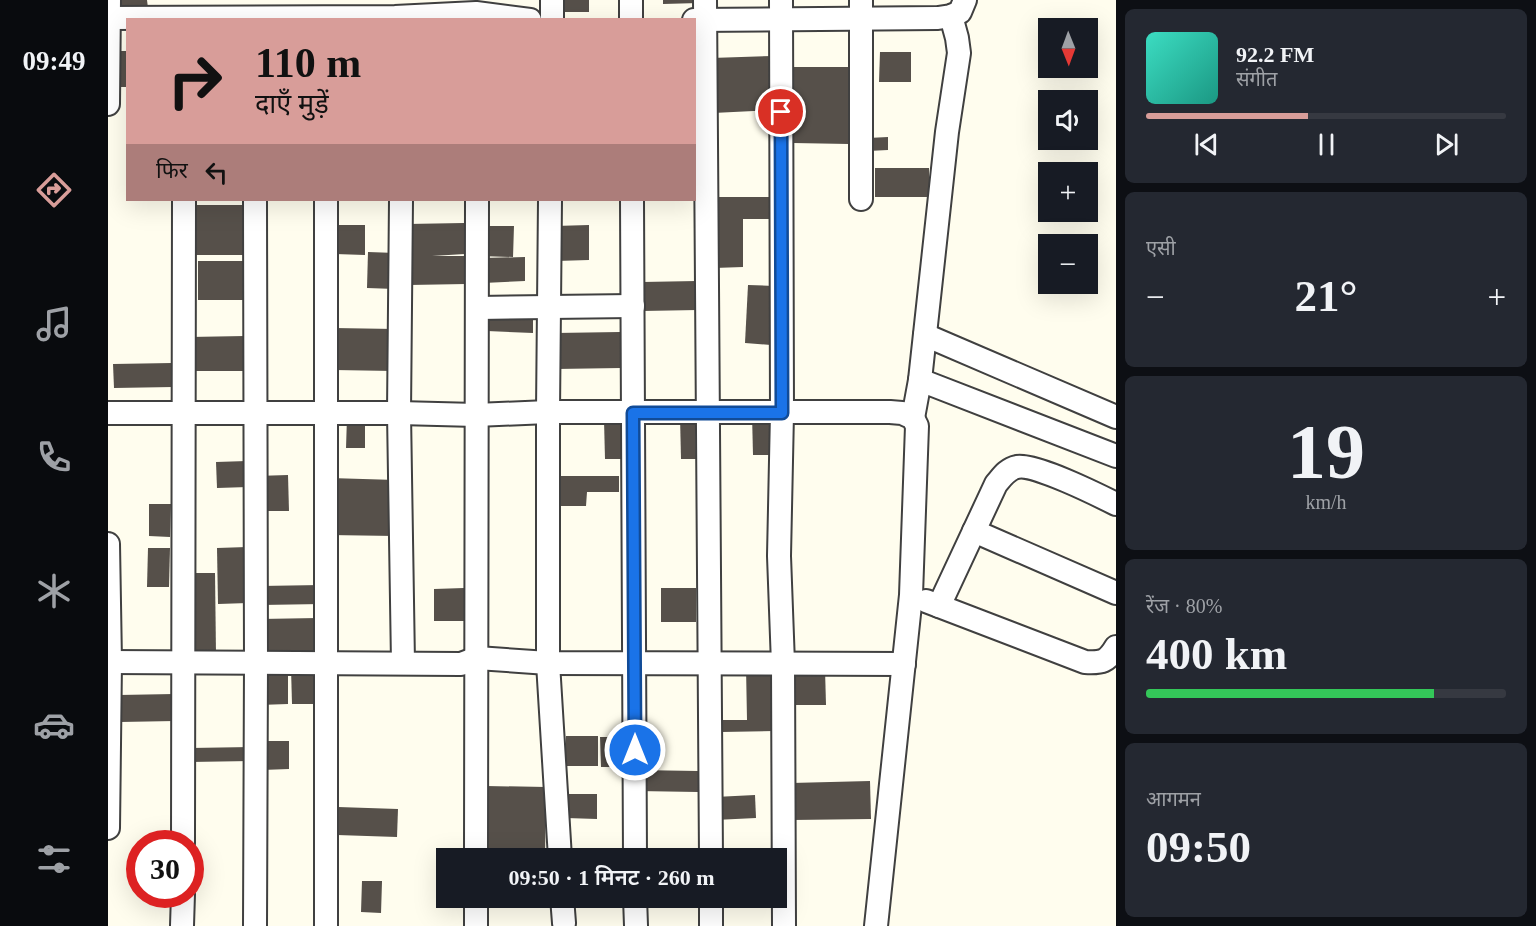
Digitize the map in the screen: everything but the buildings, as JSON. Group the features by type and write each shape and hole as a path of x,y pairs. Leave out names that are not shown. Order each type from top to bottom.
{"street":[{"path":"108,104 109,0"},
{"path":"552,0 552,18"},
{"path":"631,0 631,18"},
{"path":"711,848 702,13 958,8 959,53 947,132 926,335 913,418 917,426 911,595 876,926"},
{"path":"861,9 861,200"},
{"path":"781,10 782,413 779,556 783,664 784,926"},
{"path":"108,18 184,12 476,11 518,18"},
{"path":"183,830 184,201"},
{"path":"255,201 255,926"},
{"path":"326,201 326,926"},
{"path":"401,201 399,413 403,663"},
{"path":"476,848 477,201"},
{"path":"550,201 548,663 559,848"},
{"path":"632,201 635,848"},
{"path":"477,308 633,306"},
{"path":"926,335 1116,417"},
{"path":"920,380 1116,456"},
{"path":"108,412 476,415 548,412 890,412 902,413 913,418"},
{"path":"939,606 996,484 1009,469 1019,466 1033,469 1077,485 1116,504"},
{"path":"974,531 1116,593"},
{"path":"108,544 108,828"},
{"path":"911,595 1085,662 1099,663 1109,658 1116,647"},
{"path":"109,662 461,663 477,658 548,663 904,664"},
{"path":"182,926 183,908"},
{"path":"476,908 476,926"},
{"path":"563,908 564,923"},
{"path":"635,908 636,926"},
{"path":"711,908 711,926"}],"route":[{"path":"635,750 633,413 782,413 781,112"}]}
